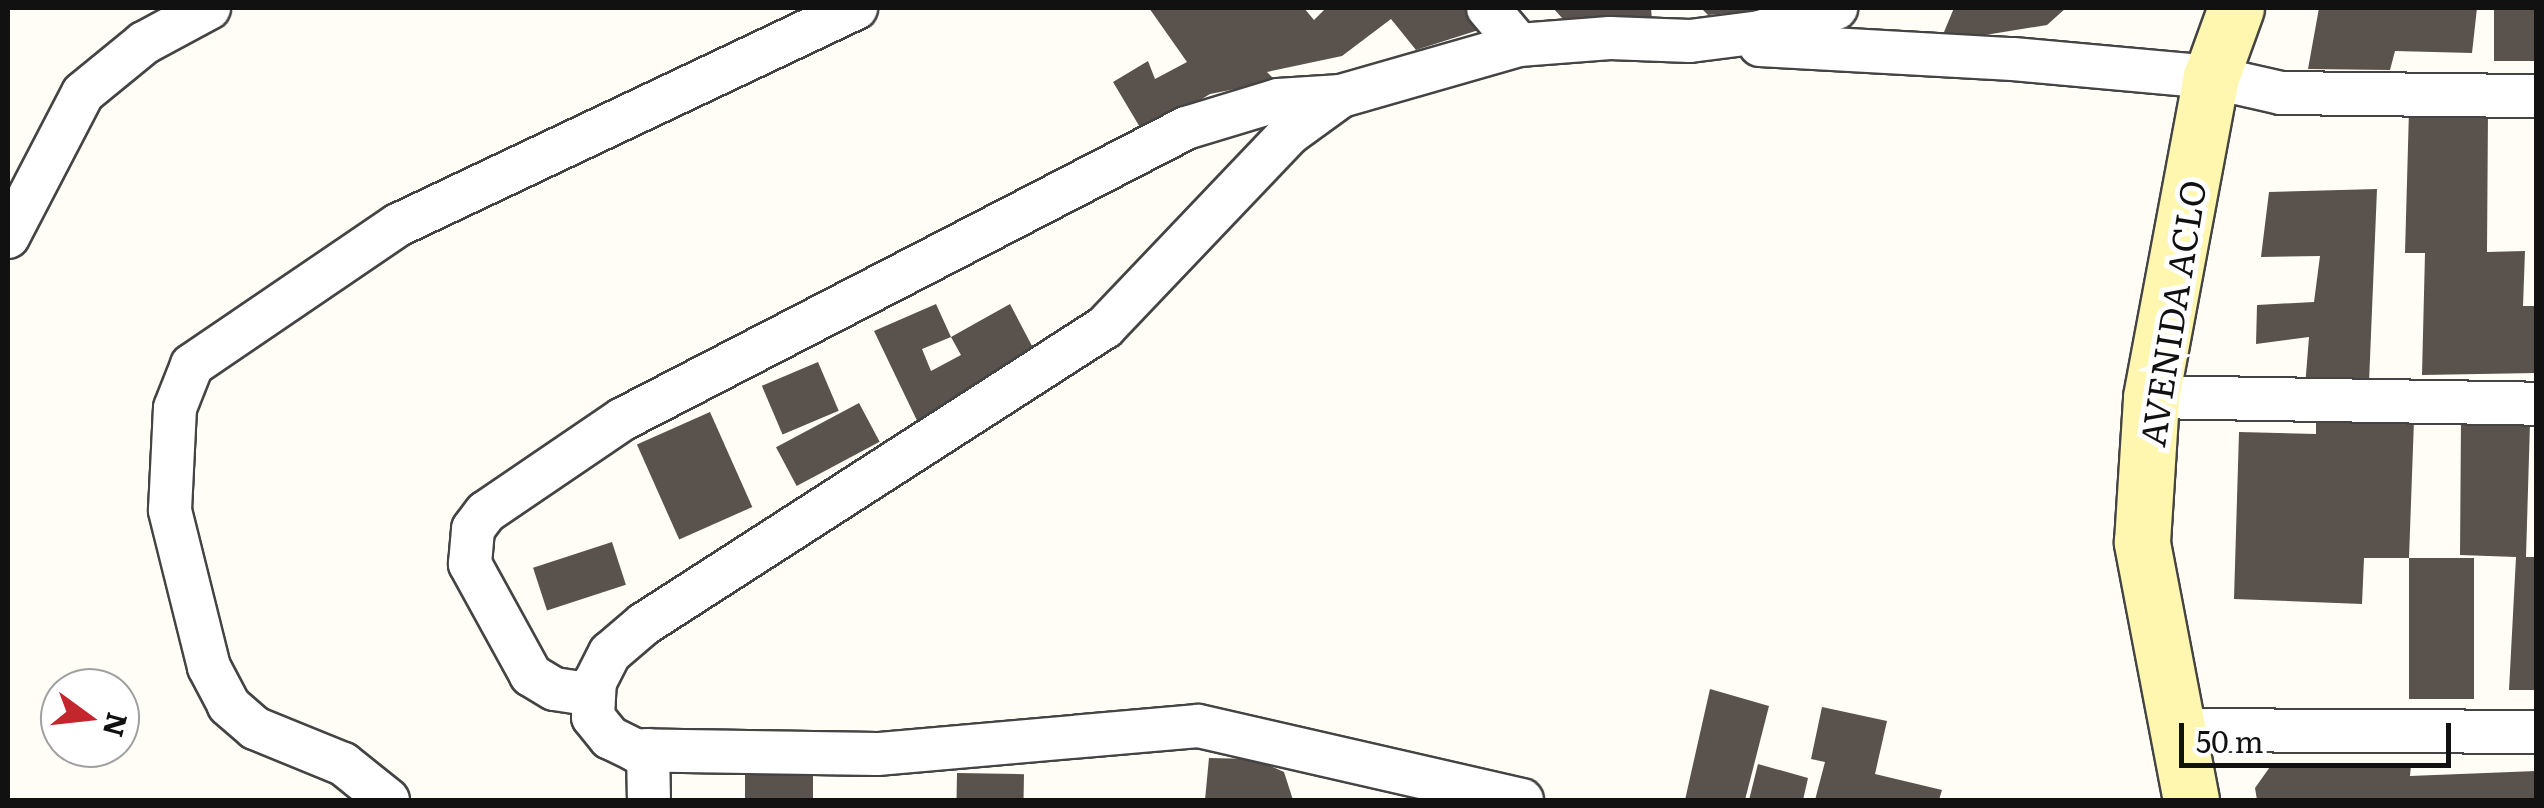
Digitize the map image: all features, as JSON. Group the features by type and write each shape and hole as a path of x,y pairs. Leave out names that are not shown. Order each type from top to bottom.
{"street":[{"path":"8,237 83,93 144,43 209,8"},
{"path":"388,800 342,764 255,728 229,705 209,667 170,510 175,408 192,366 398,226 855,8"},
{"path":"1488,8 1519,45"},
{"path":"1690,41 1760,32 1836,8"},
{"name":"AVENIDA ACLO","path":"2191,800 2142,542 2152,397 2211,77 2236,8"},
{"path":"594,695 554,689 530,675 470,564 473,529 486,512 623,420 1186,128 1278,100 1341,96 1519,45 1610,38 2013,58 2211,77 2282,93 2536,96"},
{"path":"1341,96 1290,133 1105,327 644,624 610,653 594,695 594,718 610,738 648,750 877,754 1198,726 1522,800"},
{"path":"2152,397 2536,404"},
{"path":"2176,730 2536,732"},
{"path":"648,750 649,800"}],"building":[{"path":"1149,8 1304,8 1314,20 1326,8 1469,8 1485,28 1416,50 1391,19 1342,56 1267,72 1276,81 1210,94 1144,134 1113,82 1148,61 1155,79 1187,62"},
{"path":"1553,8 1651,8 1652,21 1573,30"},
{"path":"1701,8 1764,8 1764,10 1708,15"},
{"path":"1954,8 2066,8 2047,25 1973,37 1944,32"},
{"path":"2319,8 2477,8 2472,53 2395,51 2390,70 2308,69"},
{"path":"2494,8 2536,8 2536,61 2494,61"},
{"path":"2409,110 2488,111 2487,252 2525,251 2523,306 2536,306 2536,373 2422,375 2425,253 2405,253"},
{"path":"2377,189 2369,383 2305,387 2309,337 2256,344 2257,305 2314,302 2320,256 2261,257 2269,192"},
{"path":"936,304 951,337 1010,304 1041,363 922,431 874,331","holes":["951,337 961,355 931,371 922,349"]},
{"path":"818,362 839,411 783,435 762,386"},
{"path":"859,403 880,442 797,486 776,447"},
{"path":"710,412 752,507 679,540 637,445"},
{"path":"2316,419 2414,420 2409,558 2364,558 2362,604 2234,599 2239,432 2316,434"},
{"path":"2461,419 2530,423 2526,557 2536,557 2536,690 2509,690 2516,557 2460,555"},
{"path":"612,542 626,585 547,610 533,568"},
{"path":"2409,558 2474,558 2474,699 2409,699"},
{"path":"1710,689 1769,706 1745,800 1685,800"},
{"path":"1822,707 1887,721 1875,774 1942,790 1939,800 1815,800 1825,762 1811,759"},
{"path":"1209,758 1255,759 1284,772 1293,800 1205,800"},
{"path":"745,762 813,762 813,800 745,800"},
{"path":"1758,764 1808,778 1803,800 1749,800"},
{"path":"2272,764 2411,765 2410,776 2536,771 2534,800 2257,800 2255,788"},
{"path":"957,773 1024,774 1024,800 957,800"}]}
